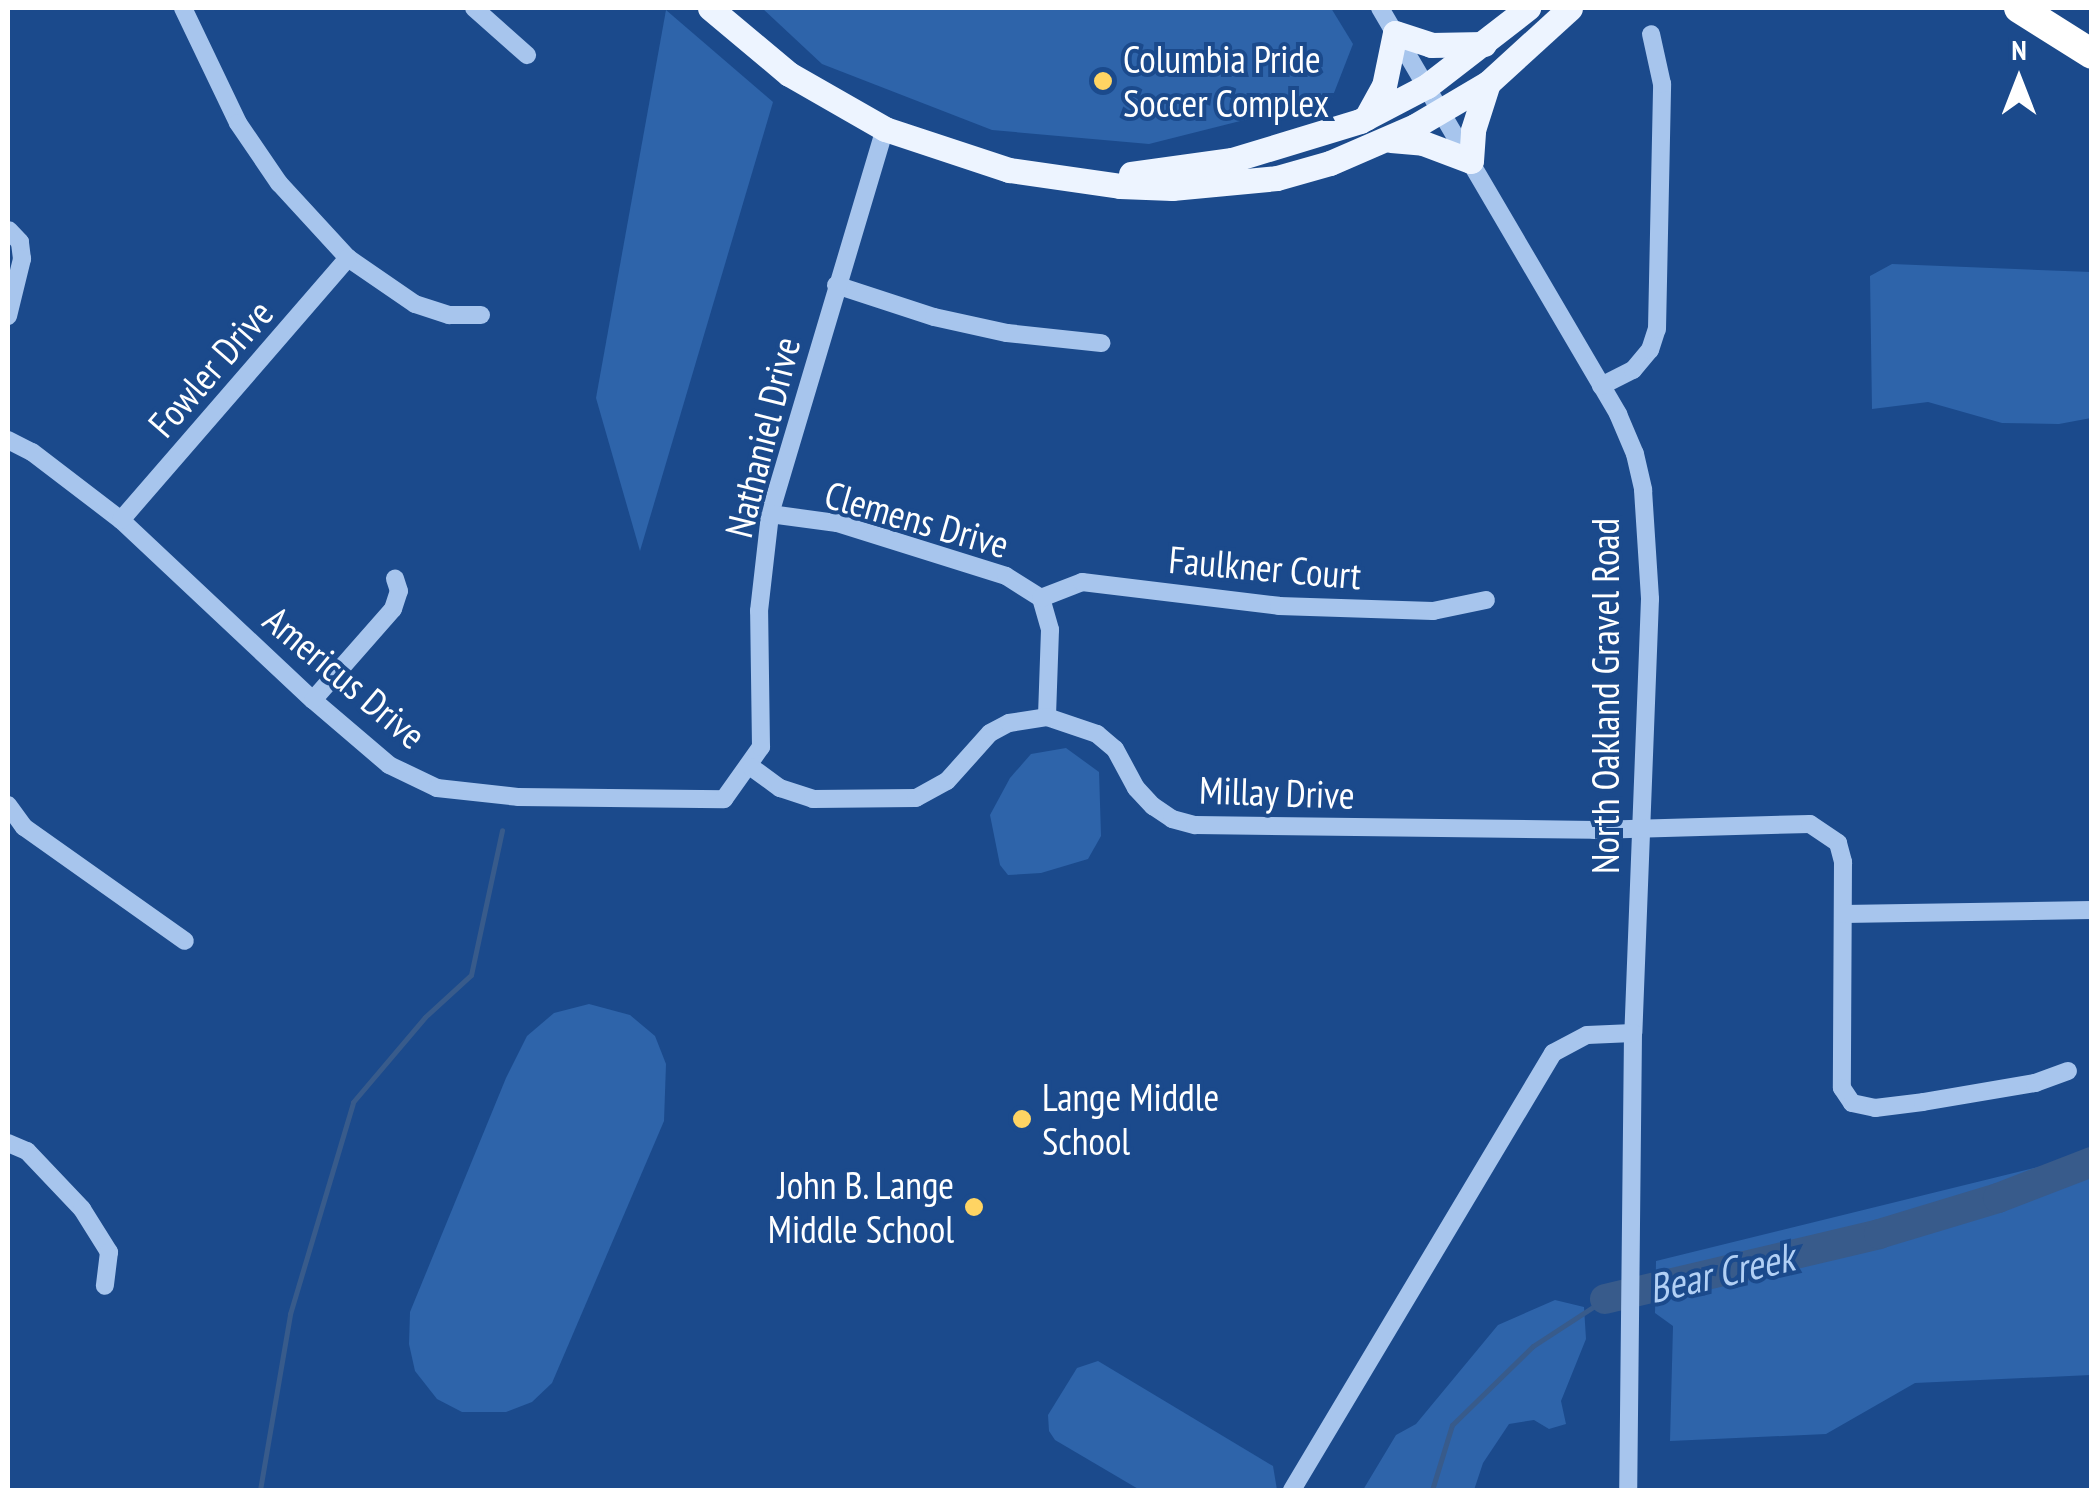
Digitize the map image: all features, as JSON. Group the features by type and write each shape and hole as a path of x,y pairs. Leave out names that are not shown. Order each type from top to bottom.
{"highway":[{"path":"2020,8 2092,54"}],"main road":[{"path":"710,8 789,74 885,130 1009,170 1120,186 1226,186 1330,164 1443,112 1488,82 1570,8"},
{"path":"1077,180 1232,160 1298,143 1366,118 1427,86 1528,8"},
{"path":"1366,118 1384,86 1395,33 1431,45 1484,44"},
{"path":"1384,140 1423,143 1471,161 1473,130 1488,82"}],"street":[{"path":"183,8 238,123 279,182 348,258 414,304 449,315 481,315"},
{"path":"474,8 527,55"},
{"name":"North Oakland Gravel Road","path":"1380,8 1601,386 1635,454 1650,544 1644,827 1633,1033 1628,1490"},
{"path":"1601,386 1633,370 1650,350 1657,329 1662,84 1651,34"},
{"name":"Nathaniel Drive","path":"751,767 764,730 760,611 770,514 885,130"},
{"path":"8,316 22,259 20,242 9,230"},
{"name":"Fowler Drive","path":"121,520 348,258"},
{"path":"836,285 952,321 1007,333 1101,343"},
{"name":"Americus Drive","path":"8,440 32,452 121,520 312,700 389,765 438,788 518,797 724,800 751,767"},
{"name":"Clemens Drive","path":"770,514 837,523 1006,576 1041,598 1050,630 1048,717"},
{"path":"312,700 393,609 399,591 395,578"},
{"name":"Faulkner Court","path":"1041,598 1082,582 1279,606 1433,611 1486,600"},
{"path":"751,767 780,788 813,799 916,798 948,781 990,734 1009,723 1048,717"},
{"name":"Millay Drive","path":"1048,717 1097,734 1115,749 1136,788 1153,806 1172,819 1195,825 1810,824 1838,843 1843,862 1843,914"},
{"path":"8,804 24,827 185,941"},
{"path":"2068,1071 2035,1083 1875,1108 1852,1104 1842,1088 1843,914 2092,910"},
{"path":"1292,1490 1552,1053 1587,1035 1633,1033"},
{"path":"8,1142 27,1151 82,1208 109,1252 105,1286"}],"shaded area":[{"name":"Columbia Pride Soccer Complex","path":"762,8 1331,8 1353,44 1332,98 1149,144 992,130 822,64"},
{"path":"666,10 773,102 640,551 596,398"},
{"path":"1892,264 2091,272 2091,418 2059,424 2002,423 1928,402 1872,409 1870,276"},
{"path":"1066,748 1099,772 1101,836 1088,859 1041,873 1008,875 1000,865 990,815 1010,778 1031,754"},
{"path":"589,1004 630,1015 655,1036 666,1064 664,1121 552,1383 532,1402 506,1412 462,1412 437,1399 415,1371 409,1344 410,1312 527,1036 554,1013"},
{"path":"2091,1154 2091,1375 1915,1383 1826,1434 1670,1441 1673,1326 1655,1313 1656,1261"},
{"path":"1555,1300 1584,1307 1586,1339 1561,1401 1566,1424 1549,1429 1534,1420 1509,1424 1483,1463 1474,1490 1363,1490 1396,1435 1416,1424 1498,1325"},
{"path":"1098,1361 1273,1466 1277,1490 1140,1490 1055,1440 1049,1431 1048,1415 1077,1368"}],"waterway":[{"path":"260,1490 290,1314 353,1102 425,1017 471,975 502,830"},
{"name":"Bear Creek","path":"1605,1299 1879,1234 1998,1198 2092,1162"},
{"name":"Bear Creek","path":"1432,1490 1452,1425 1533,1346 1605,1299"}],"place":[{"name":"Columbia Pride Soccer Complex","path":"1103,81"},
{"name":"Lange Middle School","path":"1022,1119"},
{"name":"John B. Lange Middle School","path":"974,1207"}]}
